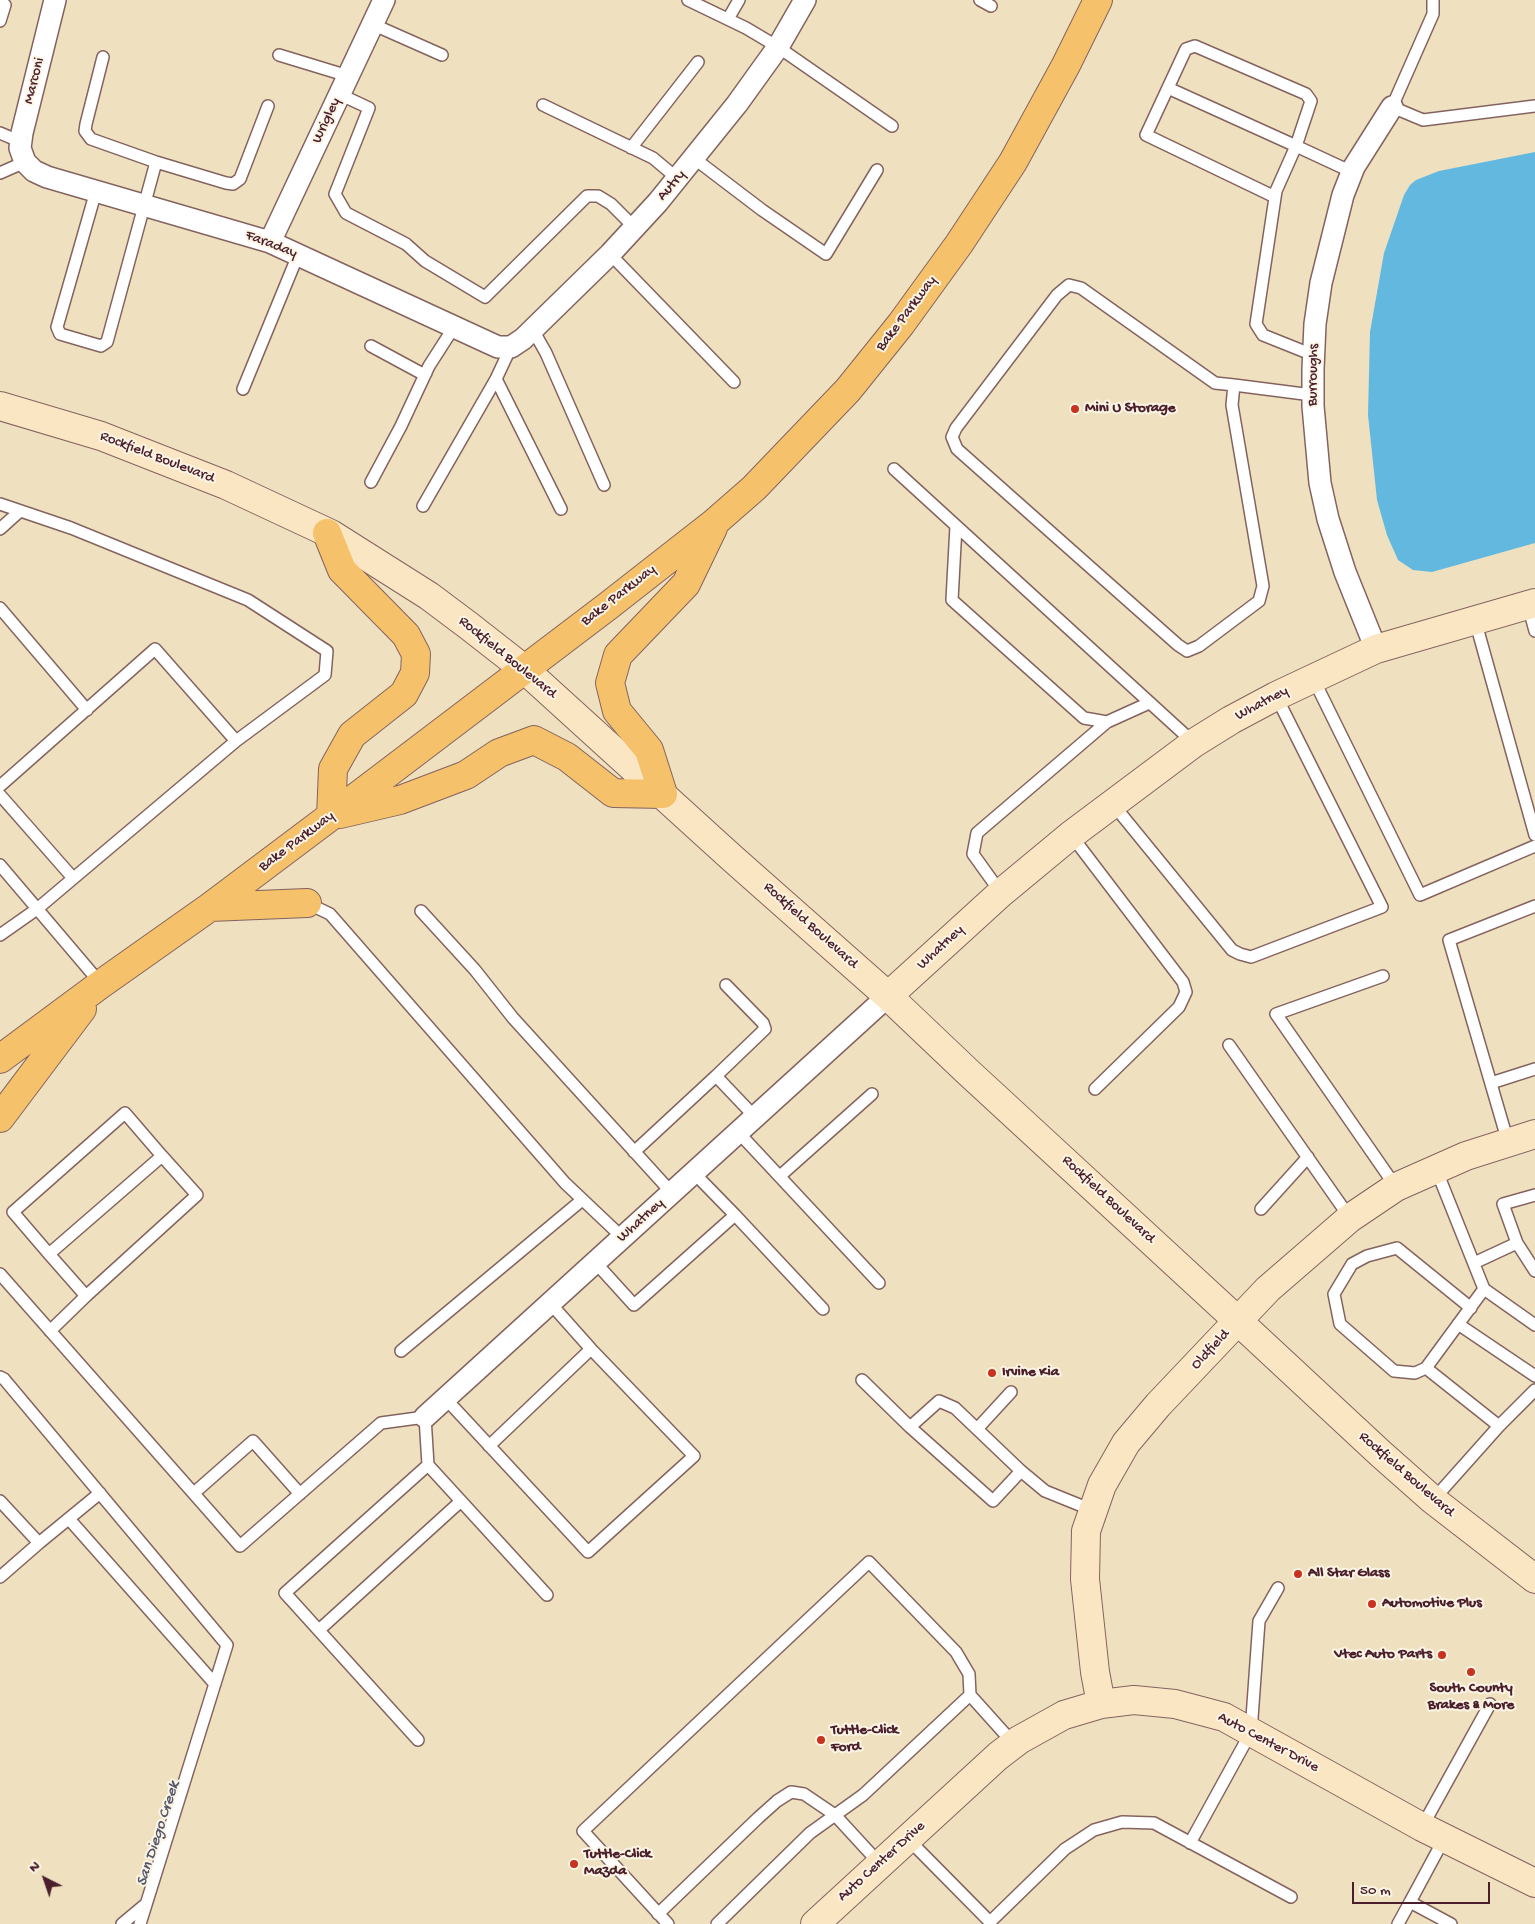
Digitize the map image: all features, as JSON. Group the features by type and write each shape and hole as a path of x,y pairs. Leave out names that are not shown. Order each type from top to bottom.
{"main road":[{"name":"Bake Parkway","path":"0,1059 101,984 210,908 608,606 717,520 754,488 848,390 901,324 959,244 1013,162 1066,65 1098,0"},
{"path":"327,533 342,570 406,635 416,654 415,673 404,694 352,735 333,768 331,816 400,800 466,775 499,752 534,740 568,757 613,793 663,794 649,750 617,711 610,683 618,656 686,584 717,520"},
{"path":"210,908 307,903"},
{"path":"0,1118 101,984"}],"street":[{"name":"Marconi","path":"23,152 55,0"},
{"name":"Wrigley","path":"270,242 384,0"},
{"name":"Autry","path":"511,347 523,340 610,254 695,159 778,47 805,0"},
{"name":"Burroughs","path":"1376,650 1345,572 1328,519 1319,474 1312,395 1313,355 1321,282 1335,224 1352,172 1392,107"},
{"name":"Faraday","path":"23,152 34,171 270,242 498,347 511,347"},
{"name":"Rockfield Boulevard","path":"0,406 101,436 226,485 327,533 429,596 524,669 732,858 888,996 1380,1454 1432,1500 1535,1579"},
{"name":"Whatney","path":"425,1417 1001,893 1112,803 1194,743 1231,720 1276,696 1376,650 1475,620 1533,613"},
{"name":"Oldfield","path":"1101,1704 1095,1672 1084,1579 1086,1530 1102,1485 1126,1443 1158,1405 1268,1289 1350,1218 1396,1187 1466,1156 1535,1134"},
{"name":"Auto Center Drive","path":"815,1924 1014,1744 1042,1726 1064,1715 1101,1704 1134,1700 1175,1704 1224,1717 1434,1832 1535,1883"}],"lane":[{"path":"0,0 5,5 0,21"},
{"path":"688,0 728,19 778,47 892,126"},
{"path":"728,19 739,0"},
{"path":"980,0 991,6"},
{"path":"1433,0 1433,14 1392,107 1423,120 1535,106"},
{"path":"372,24 442,55"},
{"path":"1275,196 1146,135 1186,49 1195,46 1306,94 1312,101 1296,146 1276,190 1256,324 1263,335 1313,355"},
{"path":"279,55 344,85 369,108 335,194 346,214 406,244 425,261 485,297 587,196 598,196 611,204 635,228"},
{"path":"103,57 85,131 90,139 156,162 233,184 240,179 268,106"},
{"path":"631,148 698,62"},
{"path":"1168,88 1352,172"},
{"path":"543,105 653,158 678,178"},
{"path":"0,133 23,152 0,173"},
{"path":"695,159 762,210 826,254 877,170"},
{"path":"96,191 57,327 60,334 101,346 107,342 156,162"},
{"path":"610,254 734,382"},
{"path":"243,389 298,255"},
{"path":"1234,385 1232,405 1263,586 1259,601 1199,646 1188,650 1178,645 957,449 952,437 962,420 1057,296 1068,285 1082,288 1215,383 1234,385 1312,395"},
{"path":"371,482 401,426 436,352 454,327"},
{"path":"533,330 546,353 604,485"},
{"path":"371,346 421,373 426,373"},
{"path":"423,506 496,379 511,347"},
{"path":"496,379 561,509"},
{"path":"894,469 1194,743"},
{"path":"0,504 71,528 248,600 327,651 325,675 236,741 38,908 0,934"},
{"path":"0,529 20,511"},
{"path":"956,526 952,600 1084,718 1107,722"},
{"path":"0,608 87,710"},
{"path":"1475,620 1535,835"},
{"path":"0,786 156,649 236,741"},
{"path":"1313,678 1420,895 1535,846"},
{"path":"1112,803 1232,950 1240,954 1251,957 1382,907 1276,696"},
{"path":"1001,893 973,854 977,833 1107,722 1149,703"},
{"path":"0,795 73,878"},
{"path":"1071,835 1183,982 1186,992 1179,1007 1095,1088"},
{"path":"0,864 101,984"},
{"path":"307,903 330,914 565,1183 622,1237"},
{"path":"1508,1142 1449,940 1535,906"},
{"path":"421,911 475,970 513,1018 672,1193"},
{"path":"1383,976 1276,1014 1396,1187"},
{"path":"634,1152 765,1029 763,1023 726,984"},
{"path":"1229,1045 1350,1218"},
{"path":"1491,1083 1535,1069"},
{"path":"716,1076 755,1117"},
{"path":"780,1176 872,1094"},
{"path":"50,1331 198,1195 125,1113 13,1212 86,1296"},
{"path":"738,1132 879,1283"},
{"path":"50,1254 162,1156"},
{"path":"1261,1209 1308,1157"},
{"path":"1436,1169 1484,1289 1535,1325"},
{"path":"694,1173 823,1309"},
{"path":"1535,1194 1503,1204 1517,1244 1535,1271"},
{"path":"401,1351 582,1200"},
{"path":"595,1262 634,1305 735,1215"},
{"path":"1474,1263 1517,1244"},
{"path":"1471,1308 1397,1248 1367,1256 1352,1264 1334,1294 1340,1324 1394,1371 1415,1372 1426,1368 1471,1308 1484,1289"},
{"path":"0,1274 240,1546 382,1423 425,1417 428,1465 546,1594"},
{"path":"445,1398 588,1552 694,1456 591,1349 550,1303"},
{"path":"1458,1324 1535,1376"},
{"path":"489,1446 591,1349"},
{"path":"1426,1368 1499,1426"},
{"path":"0,1377 4,1379 227,1645 140,1924"},
{"path":"862,1380 910,1427 993,1501 1021,1471"},
{"path":"1432,1500 1499,1426 1535,1390"},
{"path":"977,1429 1011,1392"},
{"path":"910,1427 938,1401 955,1408 1021,1471 1045,1491 1092,1510"},
{"path":"194,1493 253,1441 300,1494"},
{"path":"418,1740 285,1593 428,1465"},
{"path":"0,1577 100,1493"},
{"path":"0,1501 39,1543"},
{"path":"320,1630 461,1501"},
{"path":"69,1519 214,1684"},
{"path":"668,1924 583,1832 869,1562 956,1652 969,1674 970,1696 1014,1744"},
{"path":"1190,1843 1251,1732 1259,1621 1278,1588"},
{"path":"717,1924 810,1833 862,1795 970,1696"},
{"path":"1398,1924 1410,1902 1434,1832 1490,1704"},
{"path":"658,1914 758,1818 777,1801 791,1792 804,1794 835,1815 880,1864"},
{"path":"908,1838 990,1922 1065,1849 1094,1830 1122,1822 1154,1823 1291,1897"},
{"path":"1410,1902 1451,1924"},
{"path":"122,1924 146,1904"}],"water":[{"path":"1535,152 1535,543 1432,572 1413,570 1398,560 1387,535 1377,500 1368,415 1370,332 1384,253 1404,195 1410,185 1416,180 1439,171"}],"place":[{"name":"Mini U Storage","path":"1075,409"},
{"name":"Irvine Kia","path":"992,1373"},
{"name":"All Star Glass","path":"1298,1574"},
{"name":"Automotive Plus","path":"1372,1604"},
{"name":"Vtec Auto Parts","path":"1442,1655"},
{"name":"South County Brakes & More","path":"1471,1672"},
{"name":"Tuttle-Click Ford","path":"821,1740"},
{"name":"Tuttle-Click Mazda","path":"574,1864"}],"water label":[{"name":"San Diego Creek","path":"159,1834"}]}
